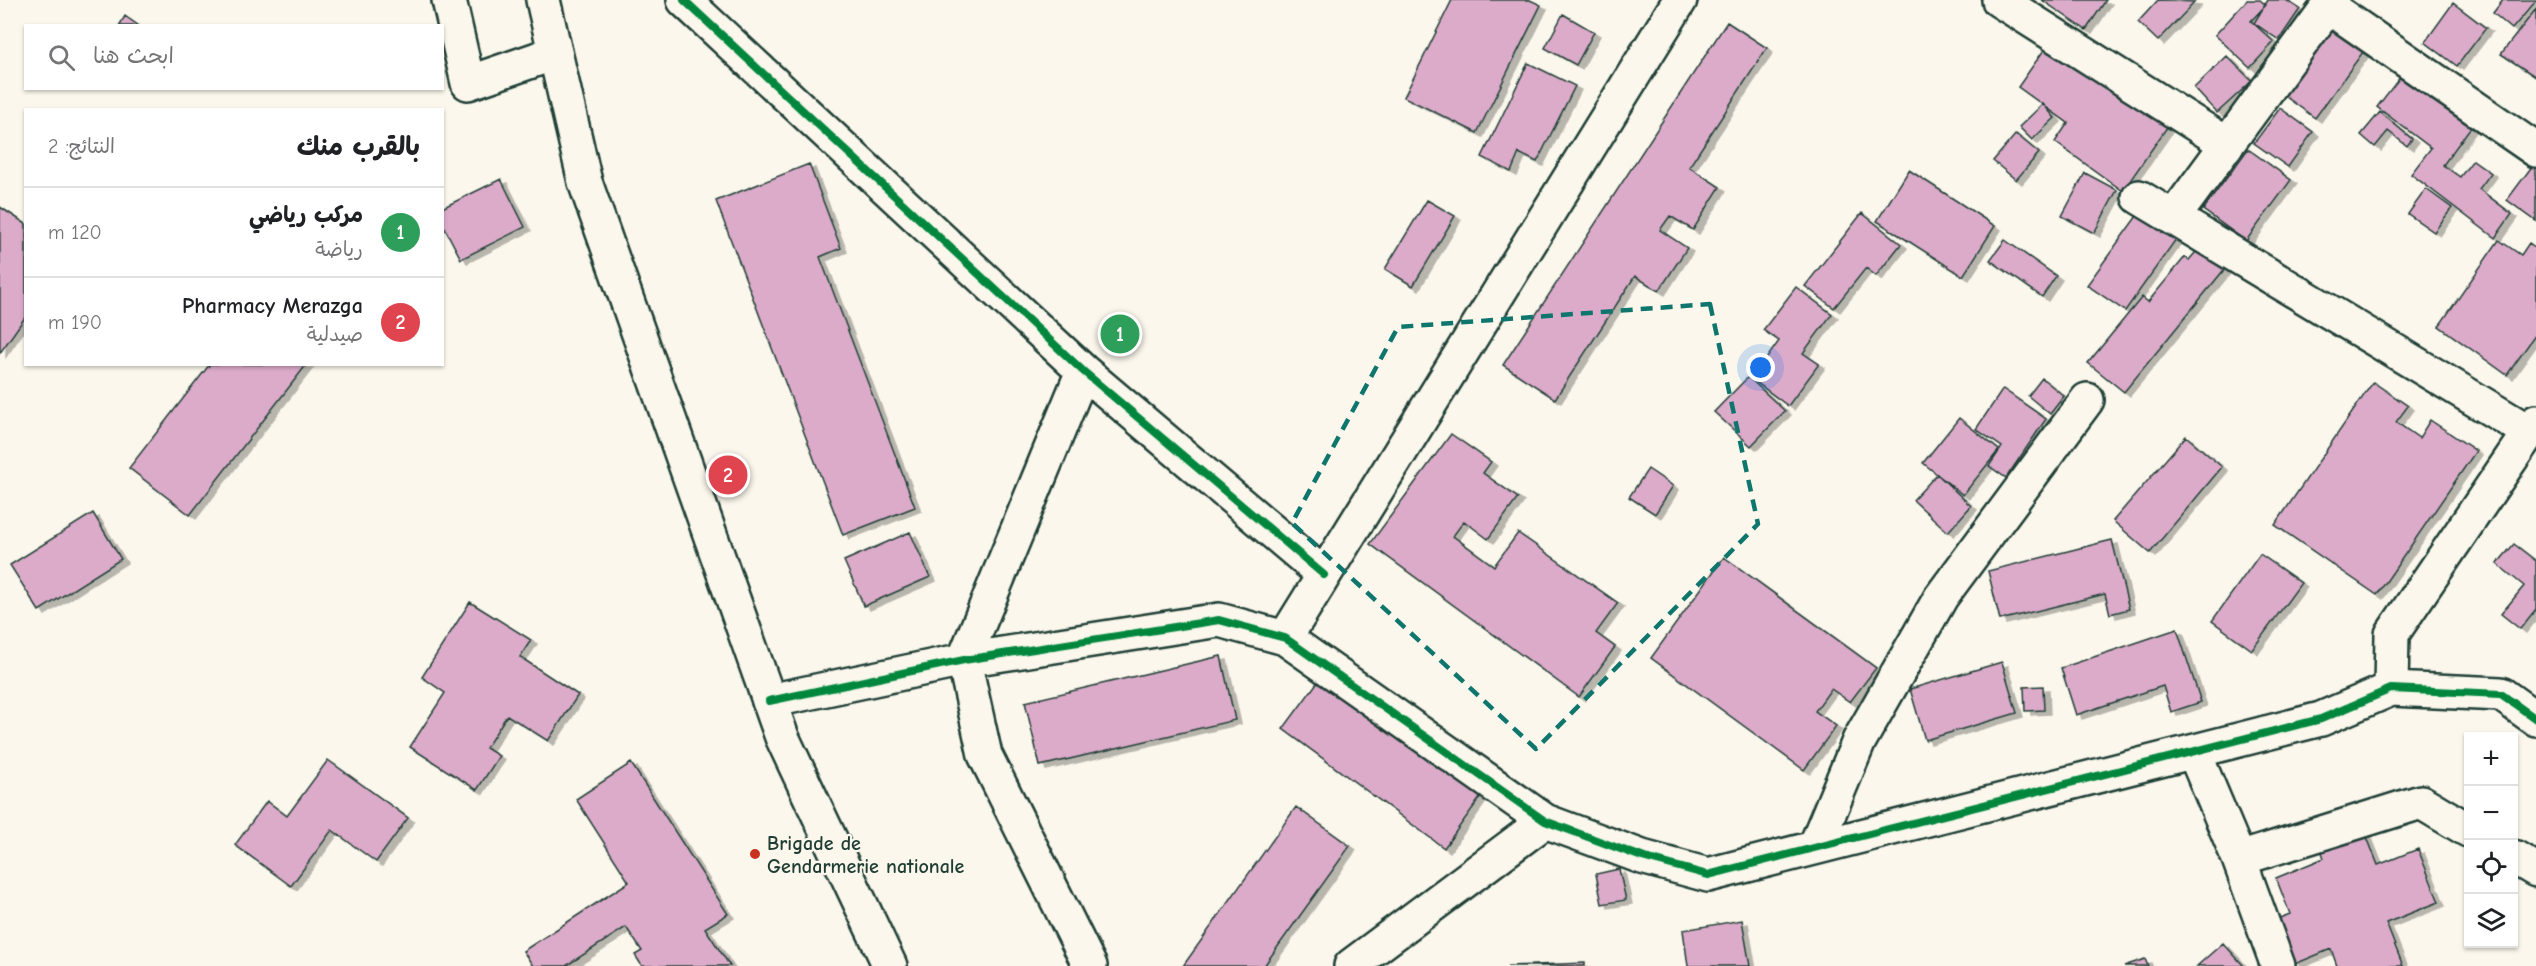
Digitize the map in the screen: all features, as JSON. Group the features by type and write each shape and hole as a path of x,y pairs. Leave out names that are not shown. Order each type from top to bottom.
{"street":[{"path":"449,0 455,80 555,53"},
{"path":"543,0 585,182 769,701 782,737 890,966"},
{"path":"684,0 1083,371 1324,575"},
{"path":"1285,638 1680,0"},
{"path":"1999,0 2227,144"},
{"path":"2173,218 2331,3 2536,150"},
{"path":"2139,197 2533,427 2392,634 2391,689"},
{"path":"1083,371 964,660 985,755 1090,966"},
{"path":"1815,847 1859,741 1941,597 2087,400"},
{"path":"769,701 964,660 1219,620 1285,638 1545,820 1642,857 1708,875 2321,719 2391,689 2501,693 2536,719"},
{"path":"2194,752 2239,859 2278,966"},
{"path":"2239,859 2421,802 2464,827"},
{"path":"1351,966 1545,820"},
{"path":"2518,859 2536,870"}],"highlighted area":[{"path":"1710,304 1758,524 1536,749 1292,523 1398,327"}],"building":[{"path":"1452,0 1530,0 1541,5 1477,133 1404,97"},
{"path":"2042,0 2106,0 2086,30"},
{"path":"2158,0 2195,2 2158,41 2138,22"},
{"path":"2247,0 2260,0 2266,5 2251,21 2274,42 2250,68 2215,35"},
{"path":"2268,0 2286,0 2300,9 2279,40 2254,23"},
{"path":"2503,0 2536,1 2512,29 2493,13"},
{"path":"2453,3 2486,28 2457,66 2425,42"},
{"path":"2536,9 2536,77 2501,54"},
{"path":"1563,14 1594,32 1576,65 1545,48"},
{"path":"125,16 136,24 120,24"},
{"path":"1727,22 1767,48 1689,167 1720,187 1693,230 1670,216 1660,230 1687,248 1659,291 1635,276 1555,399 1503,365"},
{"path":"2334,24 2366,48 2315,118 2282,94"},
{"path":"2053,37 2172,120 2123,191 2055,142 2068,123 2018,87"},
{"path":"2227,56 2252,81 2217,113 2194,88"},
{"path":"1528,63 1575,86 1537,162 1519,153 1511,172 1482,157"},
{"path":"2404,72 2473,124 2443,165 2460,177 2473,160 2491,173 2479,189 2512,214 2495,238 2411,174 2431,148 2377,107"},
{"path":"2043,104 2055,118 2032,140 2019,127"},
{"path":"2280,108 2313,132 2288,167 2254,143"},
{"path":"2380,112 2412,139 2407,146 2388,131 2375,147 2361,135"},
{"path":"2016,134 2039,153 2016,180 1993,161"},
{"path":"2248,149 2291,180 2246,241 2203,210"},
{"path":"2536,161 2536,221 2507,200"},
{"path":"809,164 841,248 820,257 915,507 843,535 716,201"},
{"path":"1909,170 1995,226 1963,276 1877,221"},
{"path":"2085,173 2117,190 2094,233 2062,216"},
{"path":"501,179 525,227 461,259 444,227 444,207"},
{"path":"2426,189 2452,208 2434,232 2408,214"},
{"path":"1427,200 1455,216 1413,286 1385,269"},
{"path":"0,207 24,223 24,319 0,353"},
{"path":"2142,209 2179,235 2125,311 2087,285"},
{"path":"1862,213 1901,244 1876,276 1866,268 1834,308 1805,286"},
{"path":"2005,240 2056,276 2042,297 1990,260"},
{"path":"2206,240 2232,260 2124,392 2088,363 2142,297 2148,302 2185,257 2189,260"},
{"path":"2499,240 2521,255 2529,243 2536,248 2536,334 2507,375 2439,326"},
{"path":"1796,287 1832,314 1803,353 1819,364 1788,406 1752,379 1779,341 1763,330"},
{"path":"208,366 305,366 190,515 129,468"},
{"path":"1748,377 1785,411 1751,446 1714,412"},
{"path":"2042,378 2064,396 2050,414 2028,396"},
{"path":"2373,382 2408,406 2396,422 2419,438 2430,420 2476,451 2377,595 2275,525"},
{"path":"2003,389 2046,419 2006,478 1989,466 2002,447 1976,429"},
{"path":"1959,418 1999,450 1963,495 1923,463"},
{"path":"1451,434 1491,462 1483,473 1518,498 1488,539 1464,521 1453,536 1494,566 1518,533 1618,603 1596,633 1615,647 1579,697 1370,544"},
{"path":"2186,436 2222,467 2150,553 2113,521"},
{"path":"1648,469 1673,486 1655,514 1629,497"},
{"path":"1937,474 1971,506 1948,532 1913,500"},
{"path":"93,513 121,559 39,611 10,565"},
{"path":"910,532 930,577 864,606 844,561"},
{"path":"2112,540 2129,609 2110,614 2105,594 2000,620 1988,571"},
{"path":"2514,544 2536,561 2536,609 2520,629 2501,614 2524,586 2497,564"},
{"path":"2260,554 2301,583 2252,650 2212,621"},
{"path":"1724,557 1876,668 1850,702 1831,689 1815,711 1836,726 1804,770 1651,658"},
{"path":"470,602 531,640 520,657 578,695 548,741 507,715 486,748 499,756 477,790 410,747 445,693 422,677"},
{"path":"2177,629 2201,702 2171,712 2163,686 2076,715 2061,668"},
{"path":"1221,656 1235,720 1040,766 1025,702"},
{"path":"2002,662 2017,713 1925,740 1910,689"},
{"path":"1322,676 1483,794 1444,848 1283,729"},
{"path":"2043,686 2044,710 2025,711 2024,687"},
{"path":"328,760 408,818 376,862 332,830 291,886 235,845 267,801 287,816"},
{"path":"631,763 728,914 705,928 730,966 642,966 635,955 642,951 626,927 566,966 533,966 523,951 629,882 576,799"},
{"path":"1296,807 1350,846 1264,966 1183,966"},
{"path":"2363,827 2378,865 2418,849 2439,902 2386,923 2403,966 2337,966 2331,949 2295,964 2277,919 2290,914 2276,878 2324,858 2319,844"},
{"path":"1619,869 1626,900 1602,904 1596,874"},
{"path":"1742,920 1750,966 1688,966 1683,930"},
{"path":"2223,943 2244,966 2197,966"},
{"path":"2145,959 2148,966 2124,966"},
{"path":"1585,963 1585,966 1507,966"}],"cycle path":[{"path":"684,0 1083,371 1324,575"},
{"path":"769,701 964,660 1219,620 1285,638 1545,821 1642,857 1708,875 2321,719 2391,689 2501,694 2536,719"}],"place":[{"name":"مركب رياضي","path":"1120,334"},
{"name":"Pharmacy Merazga","path":"728,475"},
{"name":"Brigade de Gendarmerie nationale","path":"755,854"}]}
